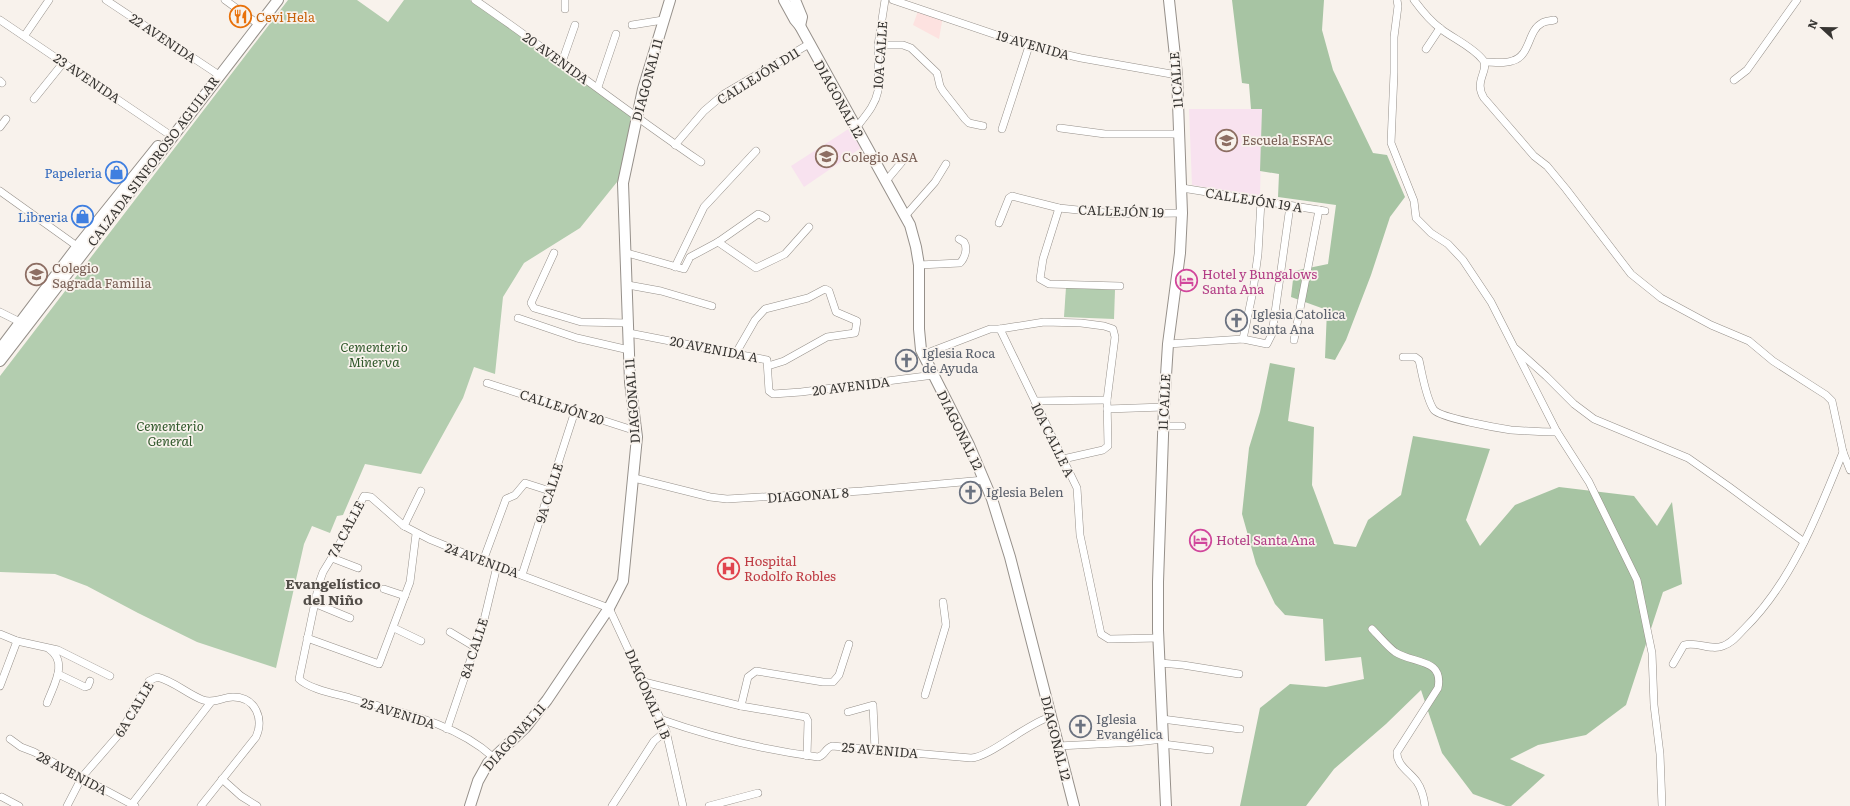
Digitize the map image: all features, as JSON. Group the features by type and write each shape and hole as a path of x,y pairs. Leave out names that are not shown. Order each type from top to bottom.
{"street":[{"path":"25,35 49,0"},
{"name":"22 AVENIDA","path":"106,0 217,73"},
{"path":"225,0 256,22"},
{"name":"CALZADA SINFOROSO AGUILAR","path":"0,361 24,324 171,135 256,22 269,0"},
{"name":"CALZADA SINFOROSO AGUILAR","path":"256,22 278,0"},
{"name":"20 AVENIDA","path":"475,0 598,87 636,118 701,162"},
{"path":"565,0 565,9"},
{"name":"DIAGONAL 11","path":"470,806 478,781 493,757 536,715 609,608 620,590 624,574 634,478 636,431 630,382 627,253 623,183 646,77 670,0"},
{"name":"DIAGONAL 12","path":"784,0 906,215 914,238 919,265 919,329 922,355 969,445 992,499 1010,557 1074,806"},
{"name":"DIAGONAL 12","path":"795,0 802,17 800,26"},
{"name":"10A CALLE","path":"856,128 873,106 878,91 878,45 885,0"},
{"name":"19 AVENIDA","path":"893,0 1029,46 1081,58 1177,74"},
{"name":"11 CALLE","path":"1166,806 1158,582 1163,426 1168,344 1180,253 1182,213 1177,74 1169,0"},
{"path":"1397,0 1398,6 1394,37 1391,143 1414,201 1416,218 1431,234 1448,244 1464,260 1491,302 1557,432 1589,482 1637,580 1652,653 1654,705 1660,754 1662,806"},
{"path":"1414,0 1425,15 1440,28 1479,55 1485,62 1485,68 1479,85 1480,92 1484,98 1534,156 1546,166 1566,188 1631,274 1661,298 1711,325 1749,341 1773,361 1826,394 1832,401 1843,452 1850,470"},
{"path":"1734,80 1747,70 1797,0"},
{"name":"23 AVENIDA","path":"0,20 25,35 63,63 171,135"},
{"path":"632,25 663,20"},
{"path":"1485,62 1506,62 1517,60 1526,50 1538,26 1542,23 1554,20"},
{"path":"562,62 575,25"},
{"path":"1426,49 1440,28"},
{"path":"598,87 616,34"},
{"name":"CALLEJÓN D11","path":"675,144 704,111 724,94 809,44"},
{"path":"878,45 903,45 911,48 934,69 943,91 969,123 983,126"},
{"path":"1002,129 1029,46"},
{"path":"34,99 63,63"},
{"path":"0,127 6,119"},
{"path":"1060,128 1105,134 1180,134"},
{"path":"675,267 704,208 756,150"},
{"path":"886,181 906,157"},
{"path":"906,215 935,182 946,164"},
{"name":"CALLEJÓN 19 A","path":"1182,188 1322,210 1309,259 1294,340"},
{"path":"0,191 81,249"},
{"name":"CALLEJÓN 19","path":"999,224 1008,198 1012,196 1059,208 1116,214 1182,213"},
{"path":"1243,339 1253,291 1258,254 1261,201"},
{"path":"1168,344 1243,339 1267,344 1272,334 1290,206"},
{"path":"1059,208 1043,259 1040,279 1049,284 1120,286"},
{"path":"627,253 684,269 690,257 718,242 758,214 766,218"},
{"path":"718,242 756,268 785,254 809,227"},
{"path":"919,265 960,263 963,260 966,248 964,242 960,239"},
{"name":"20 AVENIDA A","path":"554,253 531,303 534,308 581,322 629,328 767,360 770,393"},
{"path":"628,285 661,291 712,306"},
{"path":"736,352 755,320 765,309 808,298 825,289 829,291 836,312 857,320 855,333 827,337 784,361 768,366"},
{"path":"0,312 24,324"},
{"path":"518,318 577,338 629,350"},
{"path":"922,355 986,330 1044,322 1081,323 1104,326 1113,329 1116,337 1107,400 1107,447 1063,459"},
{"name":"CALZADA SINFOROSO AGUILAR","path":"0,349 24,324"},
{"name":"10A CALLE A","path":"1000,329 1077,491 1080,535 1100,631 1103,637 1109,639 1159,638"},
{"path":"1512,346 1546,376 1574,404 1594,419 1688,458 1804,542"},
{"path":"1404,357 1415,357 1419,360 1433,409 1438,414 1449,418 1509,430 1557,432"},
{"name":"20 AVENIDA","path":"770,393 801,392 934,376"},
{"name":"CALLEJÓN 20","path":"487,383 636,431"},
{"path":"1035,401 1107,400"},
{"path":"1107,409 1164,407"},
{"name":"9A CALLE","path":"522,575 575,411"},
{"path":"1163,426 1182,426"},
{"path":"1673,664 1684,645 1695,643 1713,648 1721,647 1732,642 1761,613 1804,542 1825,497 1843,452"},
{"name":"DIAGONAL 8","path":"634,478 727,500 862,491 984,480"},
{"path":"483,561 506,499 515,495 526,483 550,490"},
{"path":"404,526 421,491"},
{"name":"24 AVENIDA","path":"366,495 371,497 404,526 416,534 483,561 609,608"},
{"name":"7A CALLE","path":"299,679 314,603 323,572 332,558 360,500 366,495"},
{"path":"307,638 379,664 394,628 411,575 416,534"},
{"path":"332,558 358,568"},
{"name":"8A CALLE","path":"447,729 489,603 497,566"},
{"path":"384,589 405,596"},
{"path":"925,695 946,624 942,602"},
{"path":"314,603 350,618"},
{"name":"DIAGONAL 11 B","path":"609,608 666,731 683,806"},
{"path":"394,628 421,641"},
{"path":"1372,629 1395,651 1405,657 1430,664 1439,675 1438,688 1397,752 1397,758 1401,764 1418,783 1424,797 1425,806"},
{"path":"450,632 475,647"},
{"path":"0,634 17,642 64,652 110,676"},
{"path":"0,686 17,642"},
{"path":"741,706 748,677 756,672 822,682 833,682 839,676 849,644"},
{"path":"47,703 58,674 60,663 49,649"},
{"path":"1160,663 1239,674"},
{"path":"58,674 85,687 88,686 90,681"},
{"name":"6A CALLE","path":"67,806 82,777 119,735 150,680 154,677 161,677 196,697 211,702"},
{"name":"25 AVENIDA","path":"299,679 327,692 411,714 447,729 484,750 493,757"},
{"path":"644,682 741,706 807,718 807,756"},
{"path":"134,805 211,702 232,697 244,700 256,710 260,720 256,737 201,806"},
{"path":"848,712 873,706 874,750"},
{"name":"25 AVENIDA","path":"660,719 727,739 807,756 820,757 828,748 832,746 975,758 1034,723 1050,717"},
{"path":"1162,719 1240,729"},
{"path":"612,806 654,741 666,731"},
{"name":"28 AVENIDA","path":"10,739 21,747 34,752 134,805"},
{"path":"1058,746 1163,742 1210,750"},
{"path":"222,779 241,796 257,806"},
{"path":"709,806 758,794"},
{"path":"2,797 19,806"}],"shaded area":[{"path":"918,11 943,16 939,39 913,25"},
{"name":"Escuela ESFAC","path":"1189,109 1262,109 1260,196 1192,185"},
{"name":"Colegio ASA","path":"850,128 861,148 804,187 791,166"}],"green space":[{"name":"Cementerio General","path":"288,0 357,0 388,22 404,0 470,0 560,62 633,116 621,177 580,228 524,263 503,297 495,374 474,367 463,398 421,474 365,464 343,515 337,516 330,533 312,526 304,544 276,668 197,642 87,586 55,574 0,572 0,376"},
{"path":"1232,0 1324,0 1322,30 1333,70 1373,153 1387,155 1405,197 1390,217 1371,275 1346,340 1335,360 1325,358 1327,310 1291,297 1294,271 1328,264 1336,205 1278,197 1279,174 1260,171 1262,109 1251,109 1249,84 1242,83"},
{"path":"1066,287 1115,290 1114,319 1064,317"},
{"path":"1270,363 1295,368 1288,421 1314,427 1312,485 1334,544 1356,547 1368,520 1401,495 1413,436 1490,449 1466,520 1480,546 1515,505 1559,487 1634,496 1657,526 1672,502 1682,584 1663,592 1626,705 1586,735 1538,745 1510,759 1545,775 1511,806 1506,806 1473,794 1442,753 1421,690 1386,724 1334,769 1306,806 1240,806 1260,708 1290,684 1326,687 1364,679 1361,657 1325,661 1323,619 1285,615 1275,604 1256,564 1242,514 1249,448 1260,412"}],"place":[{"name":"Cevi Hela","path":"240,17"},
{"name":"Escuela ESFAC","path":"1226,140"},
{"name":"Colegio ASA","path":"827,157"},
{"name":"Papeleria","path":"117,173"},
{"name":"Libreria","path":"83,217"},
{"name":"Colegio Sagrada Familia","path":"36,275"},
{"name":"Hotel y Bungalows Santa Ana","path":"1187,281"},
{"name":"Iglesia Catolica Santa Ana","path":"1236,321"},
{"name":"Iglesia Roca de Ayuda","path":"906,360"},
{"name":"Iglesia Belen","path":"970,492"},
{"name":"Hotel Santa Ana","path":"1200,540"},
{"name":"Hospital Rodolfo Robles","path":"728,568"},
{"name":"Iglesia Evangélica","path":"1081,726"}],"district":[{"name":"Evangelístico del Niño","path":"333,592"}],"park label":[{"name":"Cementerio Minerva","path":"374,354"}]}
